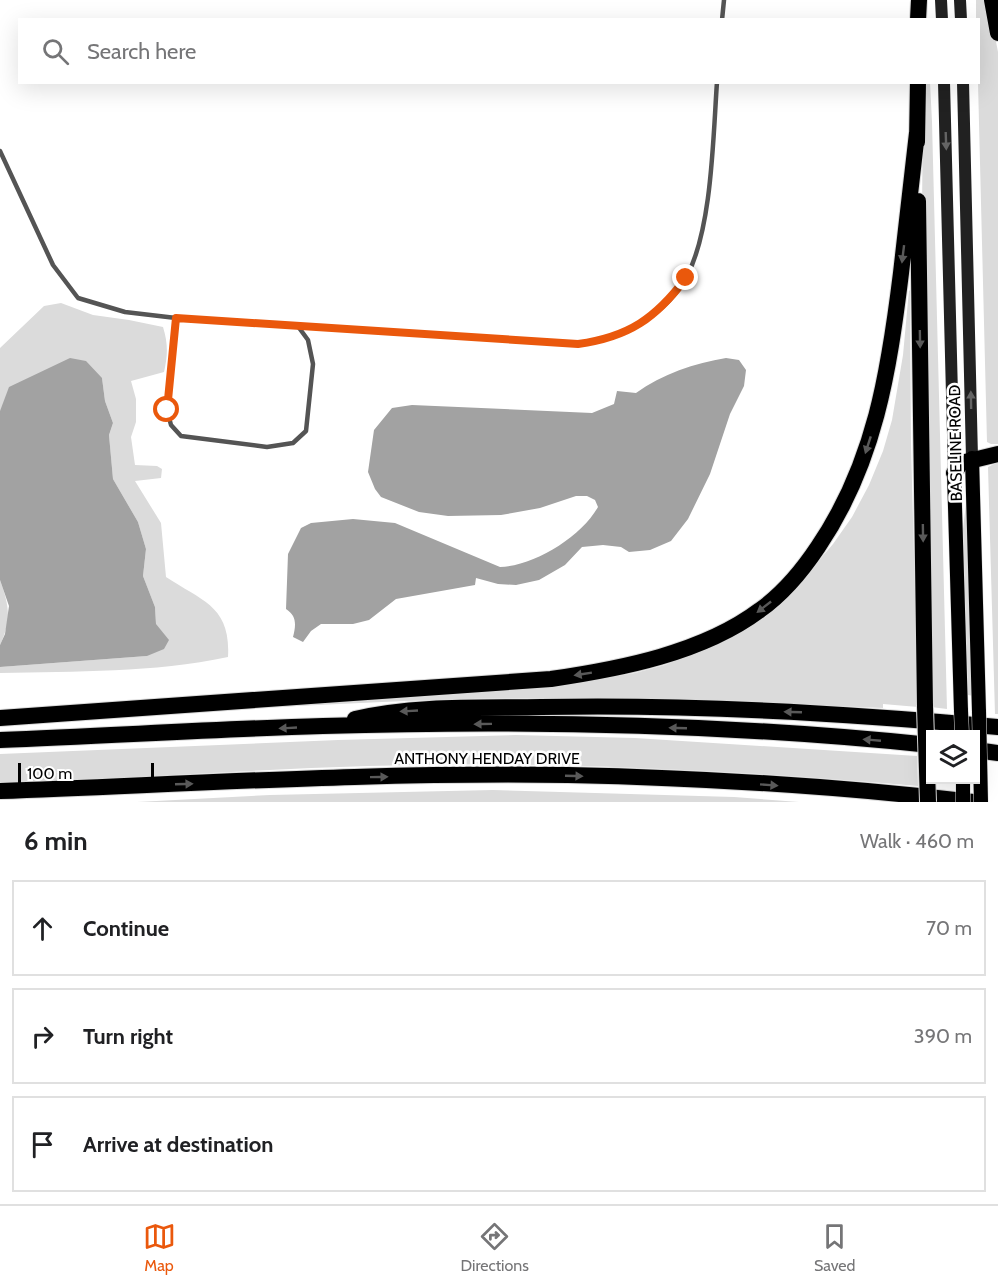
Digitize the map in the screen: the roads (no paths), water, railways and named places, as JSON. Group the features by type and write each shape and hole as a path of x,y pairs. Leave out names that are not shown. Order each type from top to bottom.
{"highway":[{"path":"918,18 919,0"},
{"path":"992,0 998,33"},
{"path":"918,84 928,802"},
{"path":"0,718 551,679 635,665 698,643 731,628 760,611 783,591 806,565 829,531 847,499 873,431 892,350 917,133"},
{"path":"954,472 961,463 972,458 998,454"},
{"path":"323,726 386,712 628,705 866,715 998,727"},
{"name":"ANTHONY HENDAY DRIVE","path":"0,740 323,726 546,724 810,735 926,746"},
{"path":"980,751 998,753"},
{"name":"ANTHONY HENDAY DRIVE","path":"0,791 343,778 568,776 726,782 973,802"}],"main road":[{"path":"941,0 942,18"},
{"path":"960,0 961,18"},
{"name":"BASELINE ROAD","path":"944,84 962,730"},
{"name":"BASELINE ROAD","path":"963,84 981,802"},
{"path":"963,784 963,802"}],"lane":[{"path":"722,18 723,0"},
{"path":"0,151 53,265 78,298 125,312 176,318 578,344 597,341 628,331 654,315 672,297 686,278 698,251 710,170 717,84"},
{"path":"176,318 167,410 171,425 181,436 267,447 293,443 306,431 313,364 308,340 297,325"}]}
